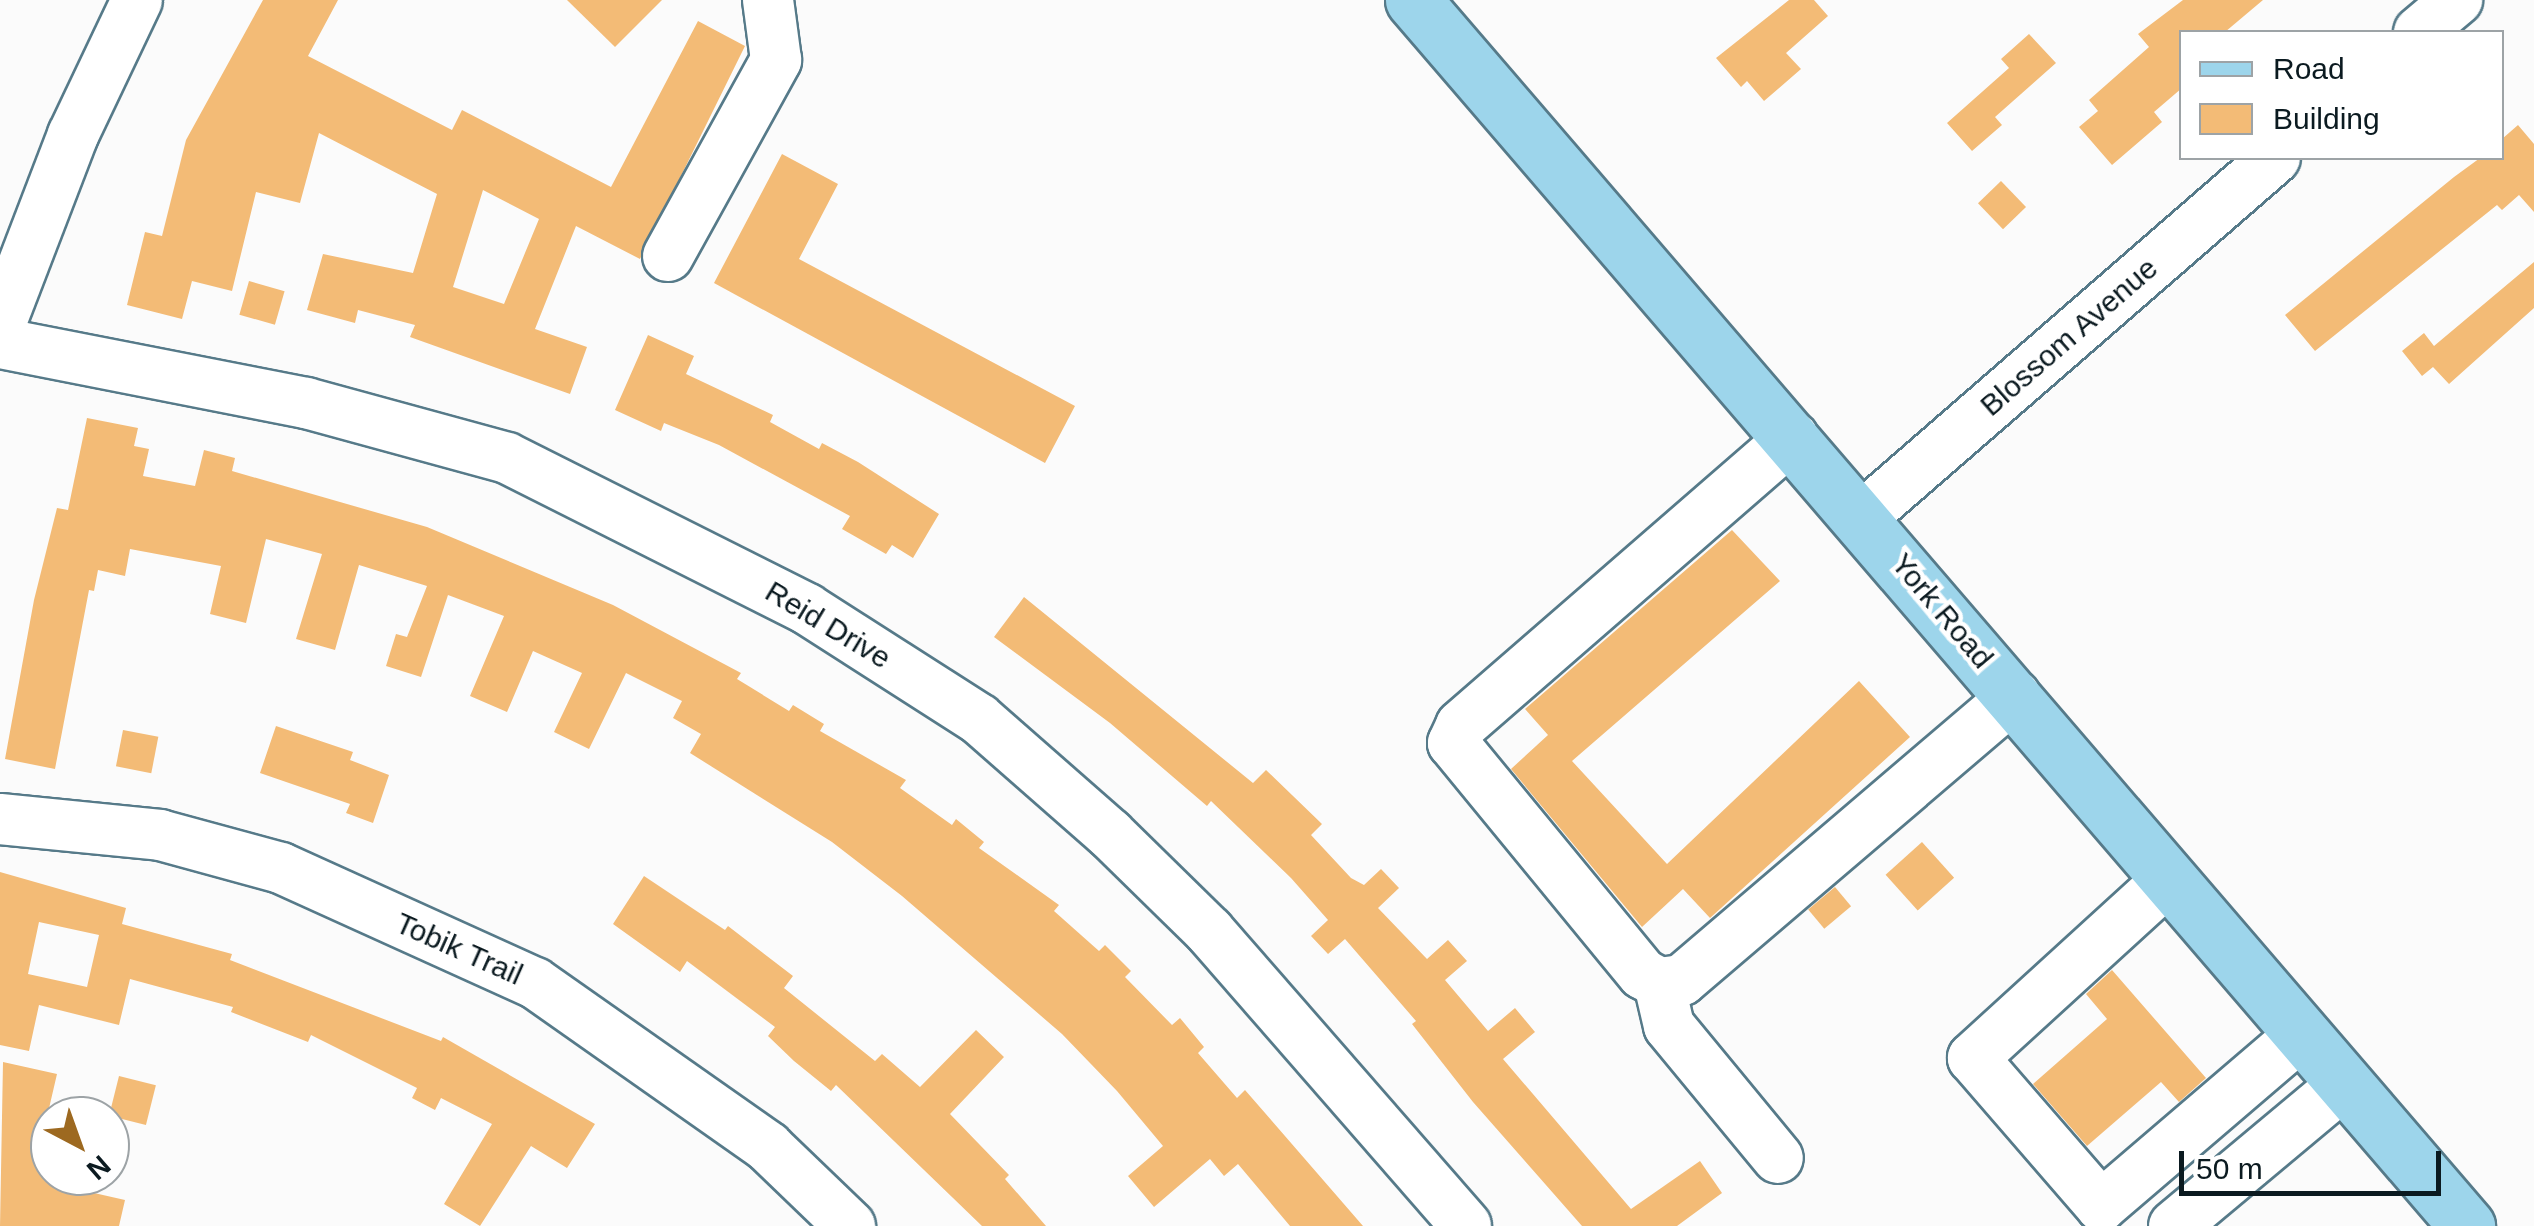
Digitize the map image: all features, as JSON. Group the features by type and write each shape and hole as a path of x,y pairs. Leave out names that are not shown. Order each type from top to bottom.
{"main road":[{"name":"York Road","path":"1413,0 1862,517 2467,1226"}],"street":[{"path":"0,324 73,135 137,0"},
{"path":"668,256 776,60 768,0"},
{"path":"2421,30 2456,0"},
{"name":"Blossom Avenue","path":"1862,517 2274,160"},
{"name":"Reid Drive","path":"0,343 306,403 507,458 806,609 979,719 1110,834 1210,931 1466,1226"},
{"path":"1793,437 1462,726 1453,743 1643,974 1659,983 1682,980 2015,696"},
{"name":"Tobik Trail","path":"0,819 160,835 281,868 534,983 768,1146 850,1226"},
{"path":"2170,878 1973,1058 2101,1206 2303,1033"},
{"path":"1659,983 1669,1026 1778,1158"},
{"path":"2174,1226 2345,1083"}],"building":[{"path":"263,0 338,0 308,56 452,130 462,110 611,187 698,21 745,46 640,259 576,226 535,329 587,347 570,394 410,337 415,325 358,310 355,323 307,310 323,254 413,273 437,194 319,133 300,203 256,192 232,291 192,281 182,319 127,305 145,232 162,236 186,140","holes":["483,190 539,219 504,304 453,287"]},
{"path":"567,0 662,0 615,47"},
{"path":"1789,0 1814,0 1828,16 1786,53 1801,69 1764,101 1747,81 1741,87 1716,58"},
{"path":"2183,0 2263,0 2227,30 2179,30 2179,91 2154,112 2162,122 2112,165 2079,127 2098,111 2089,100 2149,47 2138,34"},
{"path":"2029,34 2056,63 1995,117 2002,125 1972,151 1947,123 2009,68 2001,59"},
{"path":"2518,125 2534,144 2534,212 2519,195 2502,210 2497,205 2315,351 2285,315 2477,160 2504,160 2504,137"},
{"path":"782,154 838,184 799,259 1075,406 1045,463 714,283"},
{"path":"2001,181 2026,207 2003,229 1978,203"},
{"path":"2534,262 2534,308 2449,384 2433,367 2422,376 2402,351 2424,333 2434,346"},
{"path":"249,281 285,291 275,325 239,315"},
{"path":"648,335 694,356 686,374 773,415 770,422 819,449 822,443 858,462 939,514 913,558 892,545 886,554 842,529 850,516 719,445 664,423 661,431 615,410"},
{"path":"87,418 138,428 134,446 149,449 143,476 195,486 204,450 235,458 232,471 427,527 613,605 741,673 737,679 789,711 793,705 824,724 820,731 906,780 900,788 952,825 956,819 984,842 979,848 1059,905 1054,911 1099,951 1105,945 1131,971 1125,977 1172,1025 1180,1018 1204,1047 1198,1053 1237,1098 1245,1090 1363,1226 1290,1226 1238,1164 1224,1176 1210,1159 1154,1207 1128,1176 1163,1146 1117,1091 1062,1034 902,896 832,842 690,753 701,734 673,718 682,701 626,673 589,749 554,732 582,673 533,651 507,712 470,696 504,616 448,595 421,677 386,666 396,634 407,637 427,586 359,565 335,650 296,639 322,554 266,539 246,623 210,614 221,566 130,549 125,576 98,570 94,591 89,590 55,769 5,759 34,600 57,508 68,510"},
{"path":"1732,530 1780,581 1572,761 1667,864 1859,681 1910,737 1710,918 1683,889 1642,927 1511,769 1548,735 1525,709"},
{"path":"1024,597 1253,783 1266,770 1322,824 1311,835 1351,878 1364,885 1381,869 1399,888 1378,908 1427,959 1448,940 1467,961 1445,980 1488,1031 1515,1008 1535,1032 1503,1059 1631,1209 1700,1161 1722,1193 1677,1226 1582,1226 1473,1102 1412,1024 1416,1021 1345,939 1328,954 1311,936 1328,920 1291,878 1211,801 1207,806 1110,723 994,637"},
{"path":"276,726 353,752 350,760 389,775 373,823 346,813 350,804 260,773"},
{"path":"123,730 158,737 151,773 116,766"},
{"path":"1922,842 1954,878 1918,910 1886,875"},
{"path":"0,872 126,908 122,924 232,954 230,960 441,1041 443,1037 595,1124 567,1168 531,1146 480,1226 444,1204 492,1124 441,1098 435,1110 412,1098 417,1088 311,1035 308,1042 231,1012 233,1007 130,979 119,1025 39,1005 29,1051 0,1045","holes":["39,922 99,935 87,987 28,974"]},
{"path":"644,876 725,930 728,926 793,976 784,988 875,1061 882,1054 920,1087 976,1030 1004,1057 950,1114 1009,1175 1005,1179 1046,1226 982,1226 836,1085 831,1091 794,1061 768,1036 775,1027 687,961 680,972 613,924"},
{"path":"1835,887 1851,906 1824,929 1808,909"},
{"path":"2112,970 2206,1078 2179,1102 2161,1082 2087,1146 2033,1084 2107,1019 2086,994"},
{"path":"3,1062 57,1074 52,1096 30,1096 30,1196 107,1196 125,1200 119,1226 0,1226"},
{"path":"119,1076 156,1085 146,1125 130,1121 130,1096 114,1096"}]}
